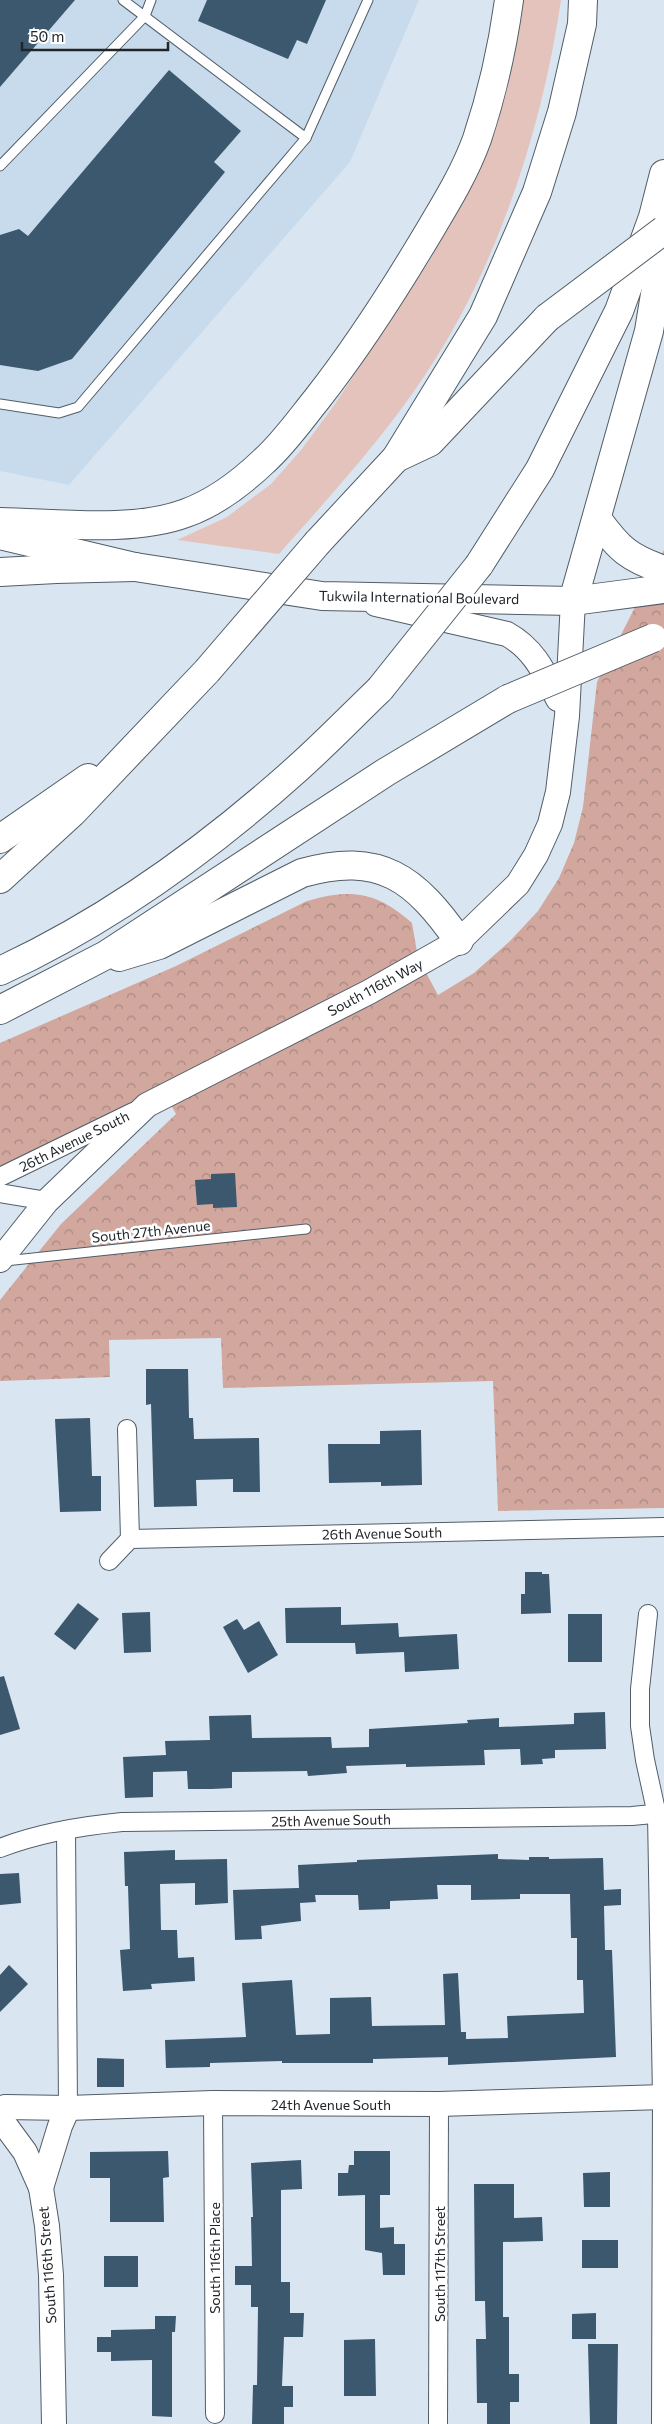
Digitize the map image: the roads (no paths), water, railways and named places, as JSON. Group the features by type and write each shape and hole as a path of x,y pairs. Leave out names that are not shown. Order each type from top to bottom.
{"main road":[{"path":"0,522 124,524 163,520 188,513 206,503 238,483 265,461 283,442 355,350 450,197 476,140 500,51 509,0"},
{"path":"0,879 72,813 208,671 318,542 396,458 483,316 537,192 562,112 582,24 583,0"},
{"path":"0,971 108,912 198,850 298,768 380,689 479,565 540,469 615,320 653,217 664,174"},
{"path":"396,458 430,442 547,318 664,230"},
{"path":"573,601 598,520 649,331 664,240"},
{"path":"598,520 614,542 626,554 664,570"},
{"name":"Tukwila International Boulevard","path":"0,535 135,567 322,596 573,601 664,589"},
{"path":"0,572 56,568 135,567"},
{"path":"0,1010 84,967 386,772 508,699 659,636"},
{"path":"0,839 138,742"},
{"path":"84,967 159,945 302,873 327,866 349,865 391,873 408,884 436,908 459,941"}],"street":[{"path":"348,598 508,634 523,642 535,656 567,716"},
{"name":"South 116th Way","path":"0,1261 47,1201 147,1105 369,992 459,941 518,884 536,855 550,824 558,792 567,716 573,601"},
{"name":"26th Avenue South","path":"0,1177 147,1105"},
{"name":"26th Avenue South","path":"0,1193 47,1201"},
{"path":"109,1561 130,1539 127,1429"},
{"name":"26th Avenue South","path":"130,1539 664,1527"},
{"path":"648,1614 640,1689 640,1726 644,1760 661,1814 663,2098 661,2424"},
{"name":"25th Avenue South","path":"0,1848 21,1840 66,1830 122,1822 661,1814"},
{"path":"41,2188 60,2126 68,2108 66,1830"},
{"name":"24th Avenue South","path":"0,2113 5,2107 68,2108 212,2103 439,2104 663,2098"},
{"name":"South 116th Place","path":"212,2103 215,2414"},
{"name":"South 117th Street","path":"438,2424 439,2104"},
{"name":"South 116th Street","path":"0,2118 25,2152 41,2188 47,2226 51,2275 54,2413"}],"lane":[{"path":"124,0 306,138"},
{"path":"0,166 145,16 152,0"},
{"path":"0,404 59,413 78,408 306,138 368,0"},
{"name":"South 27th Avenue","path":"0,1261 306,1228"}]}
